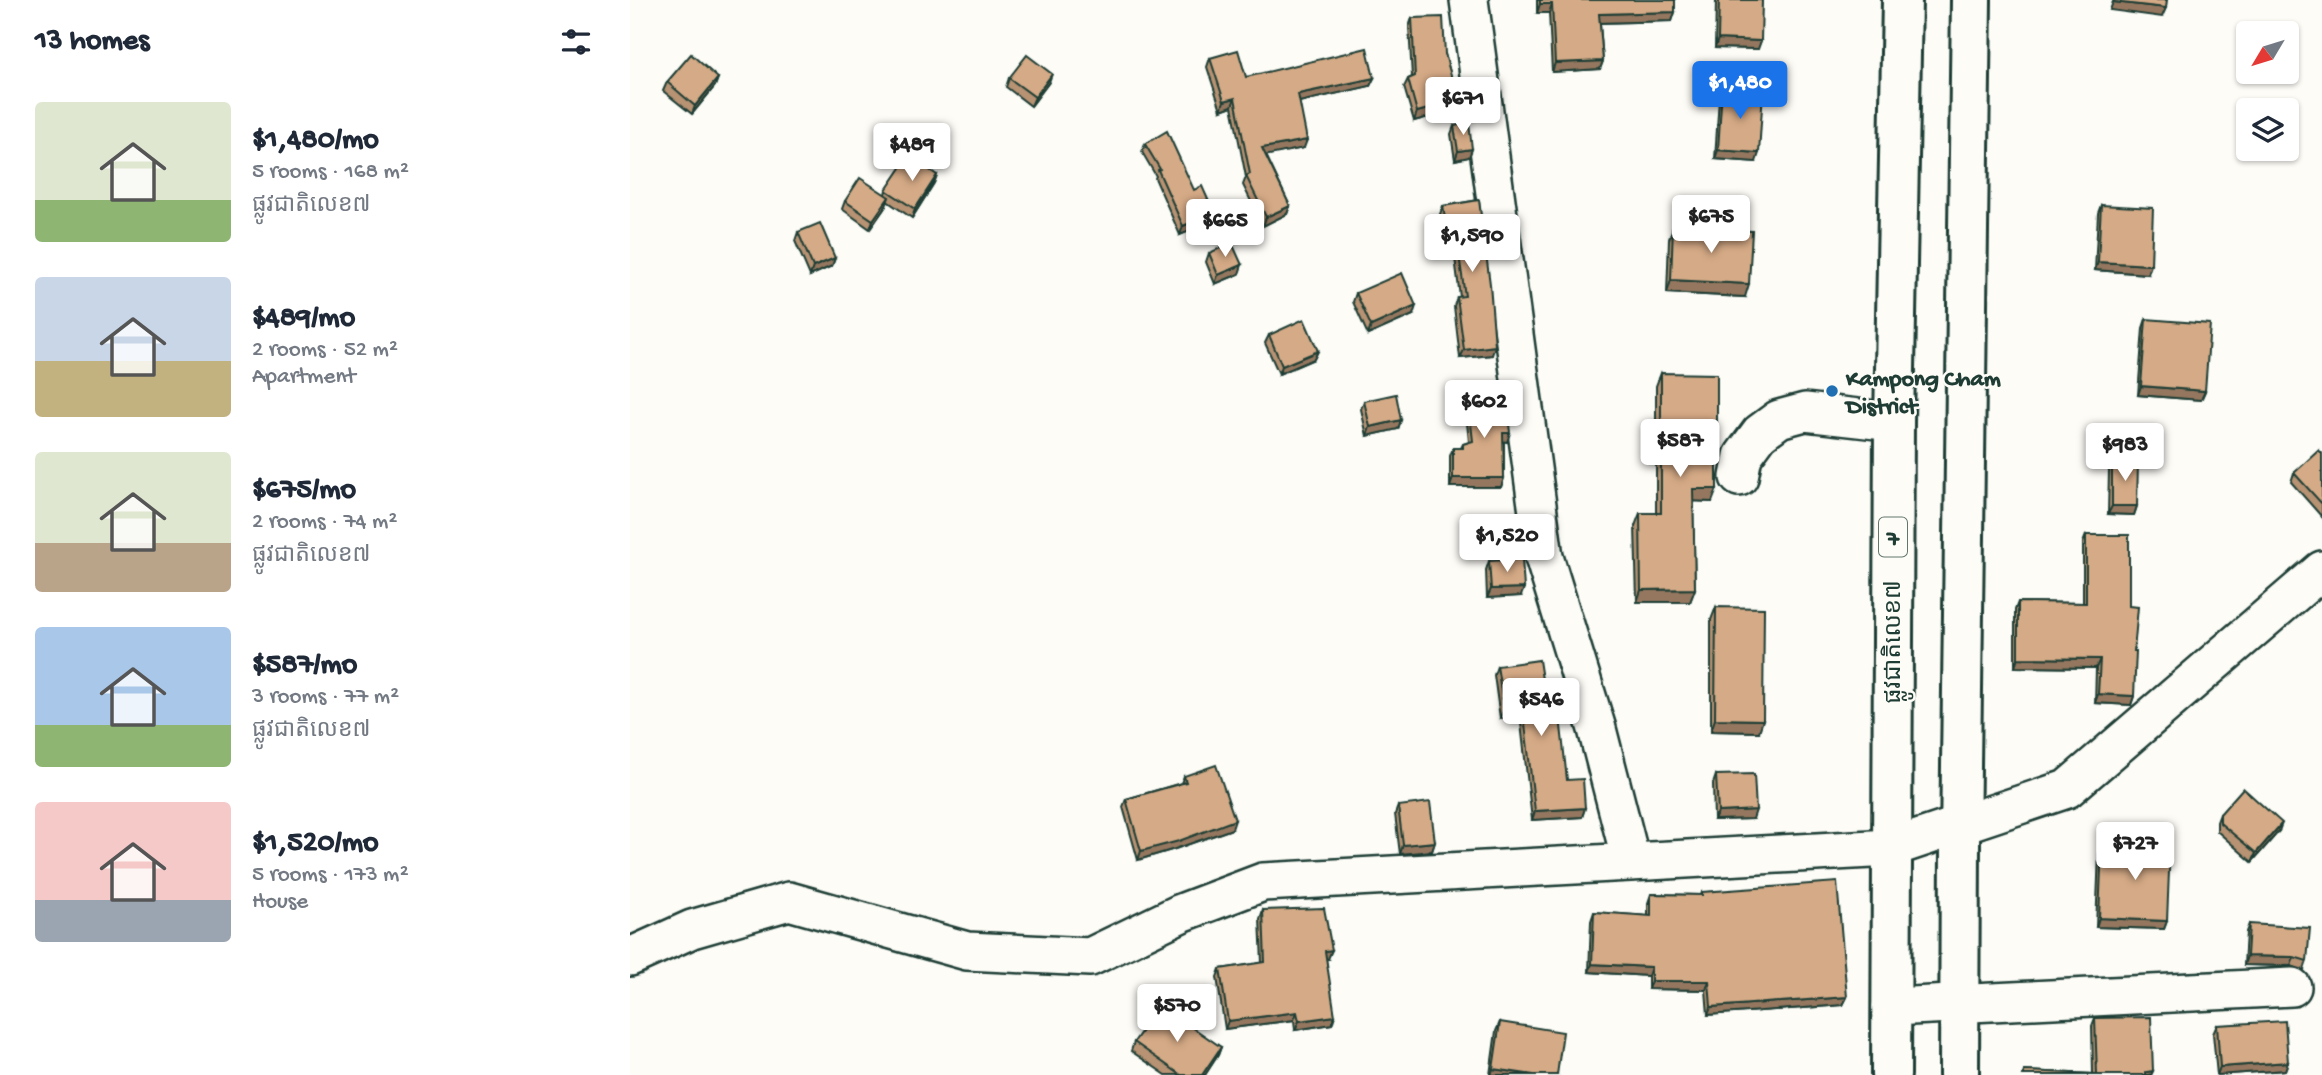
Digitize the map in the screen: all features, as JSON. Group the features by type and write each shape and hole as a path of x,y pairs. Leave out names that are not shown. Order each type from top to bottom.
{"highway":[{"name":"ផ្លូវជាតិលេខ៧","path":"1891,1075 1894,422 1902,0"},
{"path":"1959,1075 1959,844 1971,0"}],"street":[{"path":"1468,0 1544,557 1597,729 1631,862"},
{"path":"1739,477 1743,456 1760,433 1779,419 1805,412 1894,422"},
{"path":"630,957 692,929 789,901 967,951 1090,957 1181,913 1263,882 1891,848 2067,789 2322,570"},
{"path":"1891,1007 2292,987"}],"building":[{"path":"1540,0 1675,0 1675,12 1599,14 1603,61 1555,63 1552,4 1540,4"},
{"path":"1719,0 1762,0 1761,41 1718,39"},
{"path":"2167,0 2166,8 2113,2"},
{"path":"1443,17 1445,54 1458,101 1417,112 1408,79 1415,76 1412,18"},
{"path":"1367,48 1374,78 1298,94 1307,140 1262,148 1290,206 1266,217 1246,176 1250,174 1235,98 1224,101 1210,58 1238,50 1246,77"},
{"path":"691,54 718,78 695,106 667,82"},
{"path":"1027,55 1052,74 1035,97 1009,78"},
{"path":"1722,89 1763,92 1759,153 1718,150"},
{"path":"1469,123 1472,149 1458,151 1454,126"},
{"path":"1167,131 1194,190 1202,186 1214,213 1183,226 1158,170 1160,169 1145,144"},
{"path":"909,156 937,175 915,209 886,190"},
{"path":"860,178 889,197 873,220 845,201"},
{"path":"1479,200 1495,346 1464,350 1457,297 1465,296 1457,241 1449,243 1443,206"},
{"path":"2101,205 2153,208 2151,265 2098,262"},
{"path":"820,223 835,258 813,267 798,232"},
{"path":"1673,227 1752,231 1749,284 1671,280"},
{"path":"1232,243 1242,265 1218,275 1209,253"},
{"path":"1402,273 1416,306 1371,326 1356,293"},
{"path":"1304,319 1318,351 1282,366 1269,335"},
{"path":"2146,319 2210,324 2205,391 2141,386"},
{"path":"1661,373 1717,374 1717,489 1693,489 1695,589 1641,590 1640,513 1661,513"},
{"path":"1396,394 1401,420 1370,427 1364,401"},
{"path":"1468,396 1506,397 1510,433 1503,433 1504,478 1453,478 1453,448 1463,448 1463,444 1473,441"},
{"path":"2319,450 2322,454 2322,504 2294,473"},
{"path":"2112,460 2138,461 2137,506 2112,506"},
{"path":"2086,535 2129,535 2129,606 2138,607 2134,696 2098,694 2100,659 2018,658 2018,602 2086,603"},
{"path":"1522,559 1524,588 1491,589 1489,561"},
{"path":"1716,607 1764,608 1763,720 1715,719"},
{"path":"1539,660 1548,718 1560,717 1567,780 1583,779 1585,808 1535,811 1523,706 1504,709 1497,666"},
{"path":"1216,765 1235,820 1179,841 1141,851 1126,799 1186,782 1184,776"},
{"path":"1754,774 1756,810 1718,812 1716,775"},
{"path":"2243,788 2282,823 2256,853 2220,823 2220,814"},
{"path":"1430,802 1435,842 1403,845 1398,806"},
{"path":"2102,843 2170,846 2167,921 2099,918"},
{"path":"1837,882 1847,997 1711,1007 1709,981 1651,981 1651,967 1592,964 1594,912 1651,916 1651,894 1702,895 1702,892"},
{"path":"1324,908 1332,950 1325,951 1335,1016 1299,1021 1297,1012 1228,1021 1220,969 1265,962 1263,910"},
{"path":"2249,924 2310,928 2307,961 2294,957 2247,956"},
{"path":"1160,1005 1221,1047 1202,1075 1181,1075 1134,1042"},
{"path":"2151,1017 2153,1071 2146,1072 2146,1075 2024,1075 2024,1071 2097,1074 2095,1018"},
{"path":"2285,1021 2288,1062 2220,1067 2217,1025"},
{"path":"1500,1022 1563,1032 1557,1075 1534,1075 1493,1069"}],"place":[{"name":"Kampong Cham District","path":"1832,391"}]}
